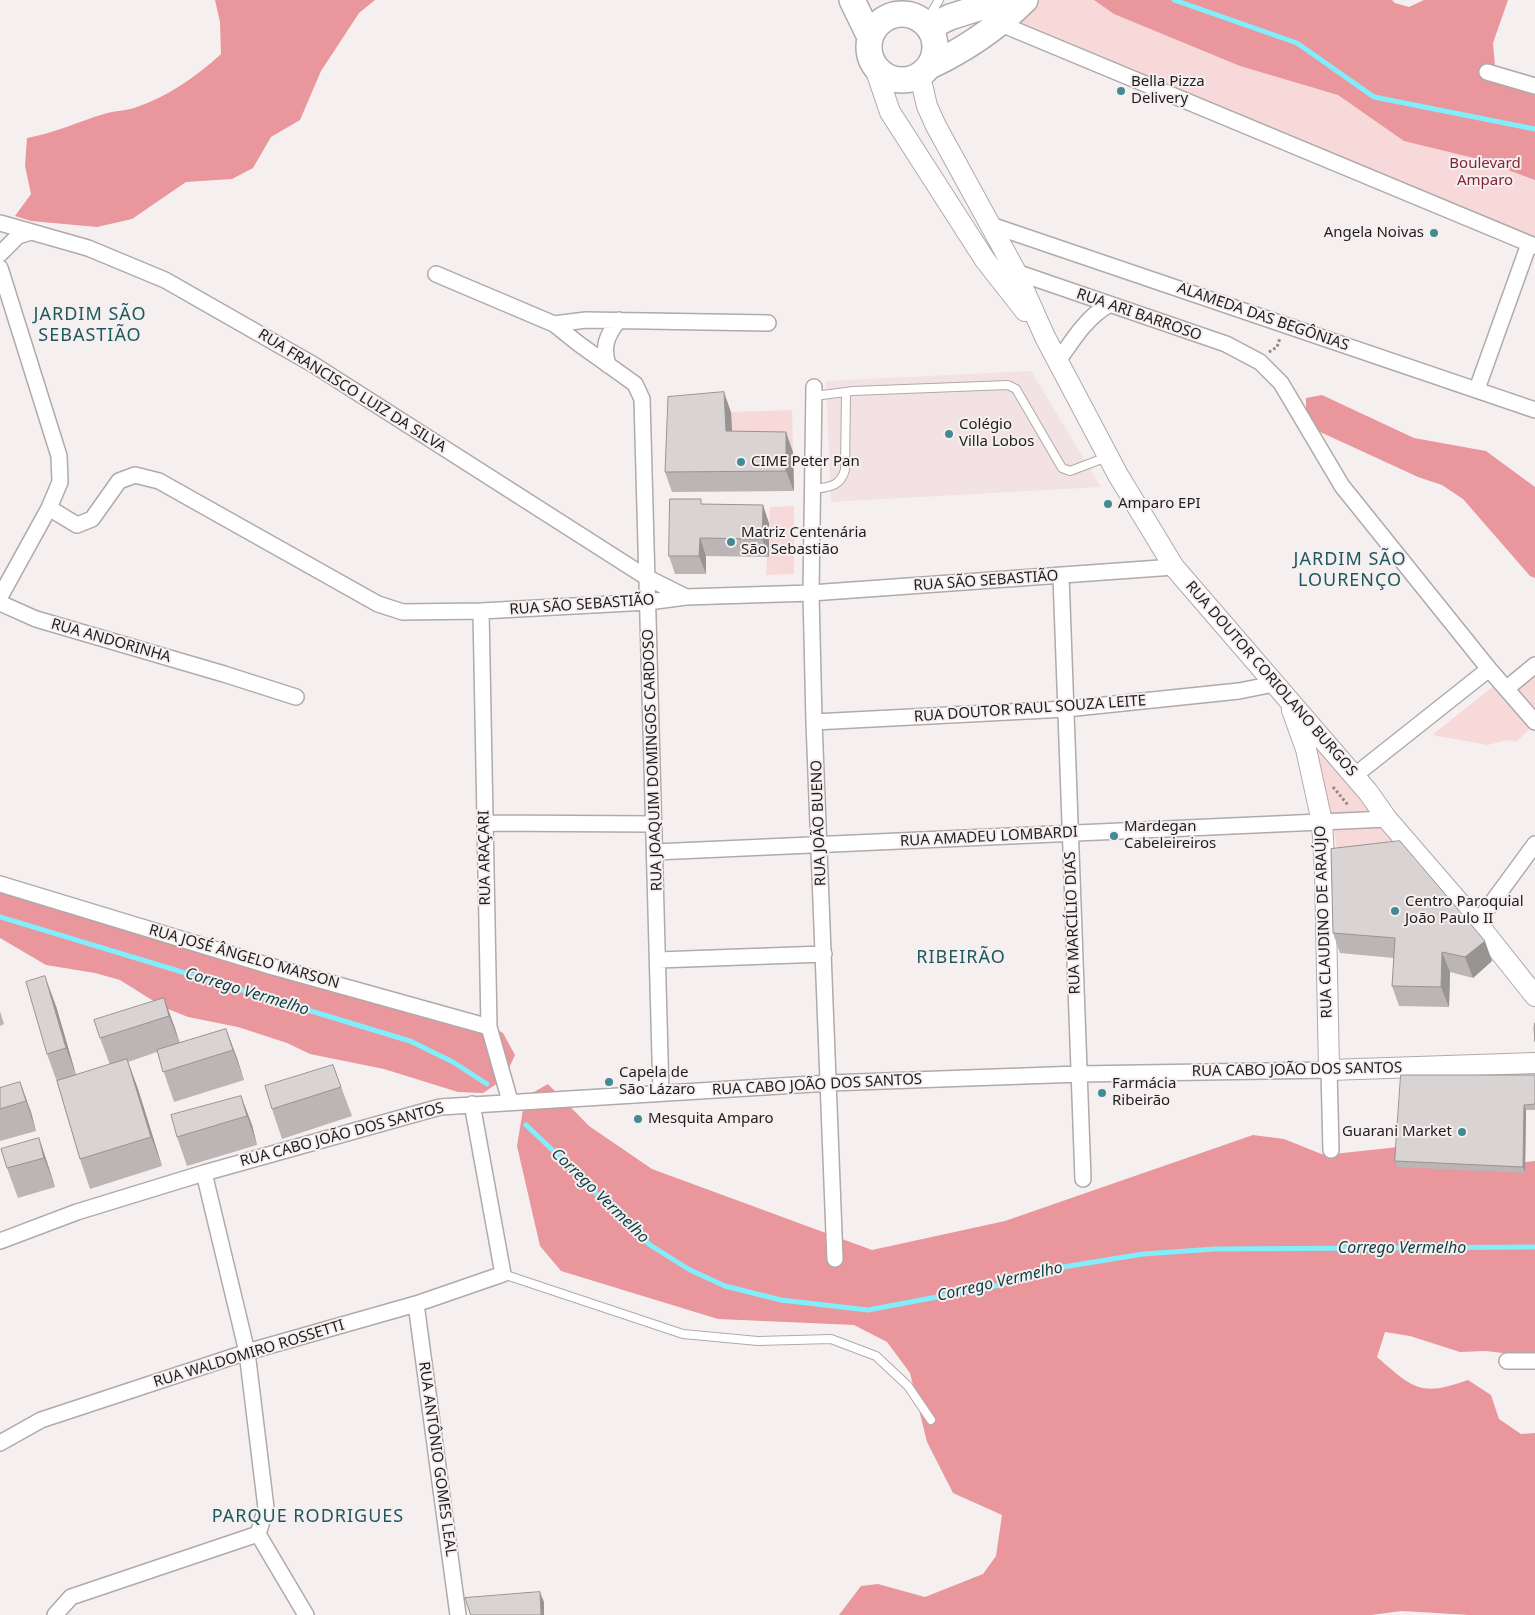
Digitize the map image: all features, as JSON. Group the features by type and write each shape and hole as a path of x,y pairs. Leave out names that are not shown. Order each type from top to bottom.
{"main road":[{"path":"852,0 870,37"},
{"path":"927,26 1004,0"},
{"path":"925,71 936,47 927,26 916,17 896,7 877,26 870,37 869,50 874,65 886,77 904,81 925,71 963,50 1001,24 1025,0"}],"street":[{"path":"1001,24 1532,245 1477,389"},
{"path":"874,65 890,112 985,260 1045,337"},
{"path":"925,71 927,106 936,126 1016,272 1045,337"},
{"path":"1487,72 1535,86"},
{"name":"RUA FRANCISCO LUIZ DA SILVA","path":"0,223 88,248 173,285 314,365 646,578 686,597"},
{"name":"ALAMEDA DAS BEGÔNIAS","path":"991,225 1535,410"},
{"path":"0,254 18,236 31,232"},
{"path":"985,260 1016,272"},
{"path":"0,268 59,456 60,482 49,508 0,597"},
{"name":"RUA ARI BARROSO","path":"1016,272 1226,344 1258,361 1280,383 1342,486 1489,669 1535,722"},
{"name":"RUA JOAQUIM DOMINGOS CARDOSO","path":"436,274 554,324 635,384 642,398 662,1093"},
{"path":"1058,362 1081,328 1095,313 1108,305"},
{"path":"554,324 586,320 768,323"},
{"path":"608,365 605,345 609,333 618,320"},
{"name":"RUA DOUTOR CORIOLANO BURGOS","path":"1045,337 1108,457 1174,567 1354,776 1387,819 1477,923 1535,996"},
{"name":"RUA JOÃO BUENO","path":"814,392 811,593 814,722 835,1259"},
{"name":"RUA SÃO SEBASTIÃO","path":"49,508 77,525 92,519 119,481 135,476 159,482 378,604 402,612 480,611 648,602 686,597 811,593 1174,567"},
{"name":"RUA MARCÍLIO DIAS","path":"1061,576 1083,1179"},
{"name":"RUA ANDORINHA","path":"0,603 36,620 224,674 296,697"},
{"name":"RUA ARAÇARI","path":"480,611 489,1027 510,1101"},
{"path":"1506,689 1535,665"},
{"path":"1354,776 1489,669"},
{"name":"RUA DOUTOR RAUL SOUZA LEITE","path":"814,722 1066,710 1239,691 1274,684"},
{"name":"RUA CLAUDINO DE ARAÚJO","path":"1288,699 1306,749 1322,822 1325,873 1331,1150"},
{"name":"RUA AMADEU LOMBARDI","path":"655,852 1387,819"},
{"path":"485,823 654,824"},
{"path":"1477,923 1535,844"},
{"name":"RUA JOSÉ ÂNGELO MARSON","path":"0,884 270,966 489,1027"},
{"path":"658,960 824,954"},
{"name":"RUA CABO JOÃO DOS SANTOS","path":"0,1241 77,1212 204,1173 440,1107 510,1101 829,1083 1079,1074 1329,1070 1535,1062"},
{"path":"472,1104 502,1274"},
{"path":"204,1173 247,1352 266,1508 258,1534 306,1615"},
{"name":"RUA WALDOMIRO ROSSETTI","path":"0,1443 41,1420 247,1352 416,1304 502,1274"},
{"name":"RUA ANTÔNIO GOMES LEAL","path":"416,1304 458,1615"},
{"path":"1507,1361 1535,1361"},
{"path":"56,1615 71,1597 258,1534"}],"lane":[{"path":"927,26 939,0"},
{"path":"814,392 1008,384 1016,389 1062,468 1070,471 1108,457"},
{"path":"814,489 834,486 842,479 845,470 846,392"},
{"path":"502,1274 683,1334 758,1341 831,1340 876,1356 908,1386 931,1420"}],"path":[{"path":"1258,361 1277,347 1284,324"},
{"path":"1331,785 1361,820"}],"shaded area":[{"path":"215,0 375,0 359,13 321,71 300,120 271,137 253,168 232,179 186,182 132,219 97,227 31,221 15,216 31,194 25,166 27,138 107,113 134,108 158,98 202,71 221,54 220,22"},
{"path":"1094,0 1392,0 1395,3 1409,7 1424,0 1508,0 1493,43 1496,78 1535,84 1535,180 1478,159 1404,141 1338,95 1240,66 1114,14"},
{"name":"Colégio Villa Lobos","path":"1031,371 1101,487 831,502 826,381"},
{"path":"1322,395 1414,438 1486,451 1535,487 1535,578 1530,576 1463,499 1442,485 1418,477 1318,431 1306,416 1306,398"},
{"path":"0,887 126,925 200,936 256,957 481,1020 503,1033 515,1055 504,1079 483,1093 458,1092 384,1069 310,1054 287,1043 238,1027 188,1017 163,1007 120,980 95,973 46,965 0,938"},
{"path":"548,1084 589,1126 652,1169 872,1250 1005,1221 1253,1135 1284,1139 1324,1155 1408,1146 1476,1167 1535,1161 1535,1365 1511,1354 1486,1351 1460,1352 1410,1336 1385,1332 1377,1357 1409,1383 1418,1387 1428,1389 1439,1388 1468,1380 1491,1395 1499,1419 1521,1434 1535,1433 1535,1615 1469,1615 1402,1611 1371,1615 839,1615 861,1586 878,1584 925,1597 983,1574 996,1556 1002,1515 953,1493 927,1442 910,1373 887,1342 854,1325 718,1319 561,1271 540,1246 517,1146 525,1097"}],"green space":[{"name":"Boulevard Amparo","path":"1032,0 1169,0 1535,139 1535,246 1002,24"},
{"path":"792,410 793,451 733,451 731,412"},
{"path":"794,506 794,574 766,575 770,507"},
{"path":"1535,665 1535,724 1516,742 1507,740 1488,745 1432,735 1500,681 1506,689"},
{"path":"1299,716 1383,817 1324,819"},
{"path":"1381,825 1407,862 1339,869 1334,829"}],"building":[{"path":"724,392 726,431 786,432 786,471 665,472 668,397"},
{"path":"670,499 701,499 701,504 763,505 762,539 700,538 699,556 669,556"},
{"name":"Centro Paroquial João Paulo II","path":"1400,841 1485,941 1465,957 1442,952 1441,987 1392,986 1395,938 1333,933 1331,849"},
{"path":"45,976 66,1048 47,1054 26,982"},
{"path":"164,998 169,1016 100,1038 94,1020"},
{"path":"226,1029 233,1050 163,1072 157,1050"},
{"path":"127,1059 151,1137 80,1159 57,1081"},
{"path":"333,1065 341,1087 272,1109 265,1086"},
{"name":"Guarani Market","path":"1401,1075 1535,1075 1535,1104 1524,1105 1523,1167 1395,1161"},
{"path":"20,1082 26,1101 0,1109 0,1088"},
{"path":"241,1096 247,1116 177,1137 171,1115"},
{"path":"39,1138 44,1158 7,1168 1,1149"},
{"path":"540,1592 541,1615 471,1615 465,1598"}],"waterway":[{"path":"1174,0 1297,43 1374,97 1535,129"},
{"name":"Corrego Vermelho","path":"0,917 410,1041 453,1062 487,1084"},
{"name":"Corrego Vermelho","path":"526,1125 579,1175 617,1216 650,1245 690,1270 725,1286 781,1300 868,1310 995,1286 1063,1267 1143,1254 1215,1249 1535,1247"}],"place":[{"name":"Bella Pizza Delivery","path":"1121,91"},
{"name":"Angela Noivas","path":"1434,233"},
{"name":"Colégio Villa Lobos","path":"949,434"},
{"name":"CIME Peter Pan","path":"741,462"},
{"name":"Amparo EPI","path":"1108,504"},
{"name":"Matriz Centenária São Sebastião","path":"731,542"},
{"name":"Mardegan Cabeleireiros","path":"1114,836"},
{"name":"Centro Paroquial João Paulo II","path":"1395,911"},
{"name":"Capela de São Lázaro","path":"609,1082"},
{"name":"Farmácia Ribeirão","path":"1102,1093"},
{"name":"Mesquita Amparo","path":"638,1119"},
{"name":"Guarani Market","path":"1462,1132"}],"district":[{"name":"JARDIM SÃO SEBASTIÃO","path":"90,325"},
{"name":"JARDIM SÃO LOURENÇO","path":"1350,570"},
{"name":"RIBEIRÃO","path":"961,958"},
{"name":"PARQUE RODRIGUES","path":"308,1517"}]}
